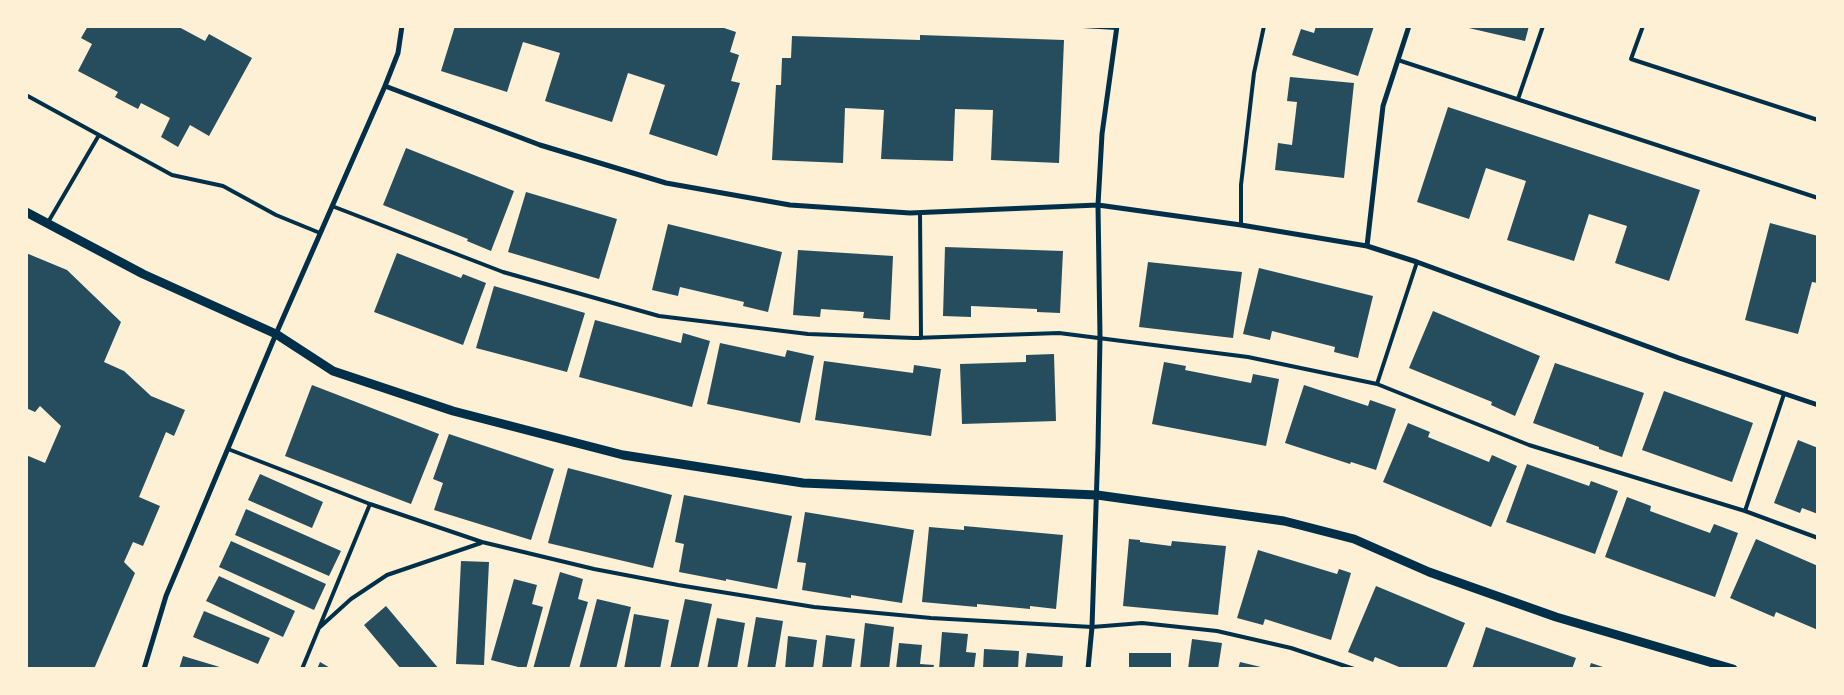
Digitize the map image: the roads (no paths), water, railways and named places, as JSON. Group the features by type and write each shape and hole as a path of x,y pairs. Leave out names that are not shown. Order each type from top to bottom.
{"street":[{"path":"144,669 166,596 276,334 385,86 398,53 402,26"},
{"path":"1367,246 1383,106 1409,26"},
{"path":"1088,669 1092,626 1097,495 1100,338 1098,205 1102,134 1117,27"},
{"path":"385,86 540,145 666,183 790,205 920,213 1098,205 1241,225 1367,246 1417,262 1679,358 1818,405"},
{"path":"26,212 47,225 143,274 276,334 333,371 452,411 623,455 803,482 1097,495 1284,521 1354,539 1429,572 1556,617 1734,669"}],"lane":[{"path":"1082,26 1117,27"},
{"path":"1241,225 1242,185 1254,73 1264,26"},
{"path":"1518,99 1543,26"},
{"path":"1643,26 1631,59 1818,120"},
{"path":"1398,60 1818,198"},
{"path":"26,95 172,175 223,186 276,215 320,233"},
{"path":"47,225 100,135"},
{"path":"332,206 503,272 659,316 808,334 921,338 1059,333 1248,357 1377,384 1528,445 1745,511 1818,538"},
{"path":"920,213 921,338"},
{"path":"1377,384 1417,262"},
{"path":"1745,511 1784,394"},
{"path":"228,449 370,504 482,542 594,569 678,586 814,607 931,618 1092,626 1142,623 1217,631 1291,648 1354,669"},
{"path":"302,669 370,504"},
{"path":"320,627 351,599 387,575 482,542"}]}
